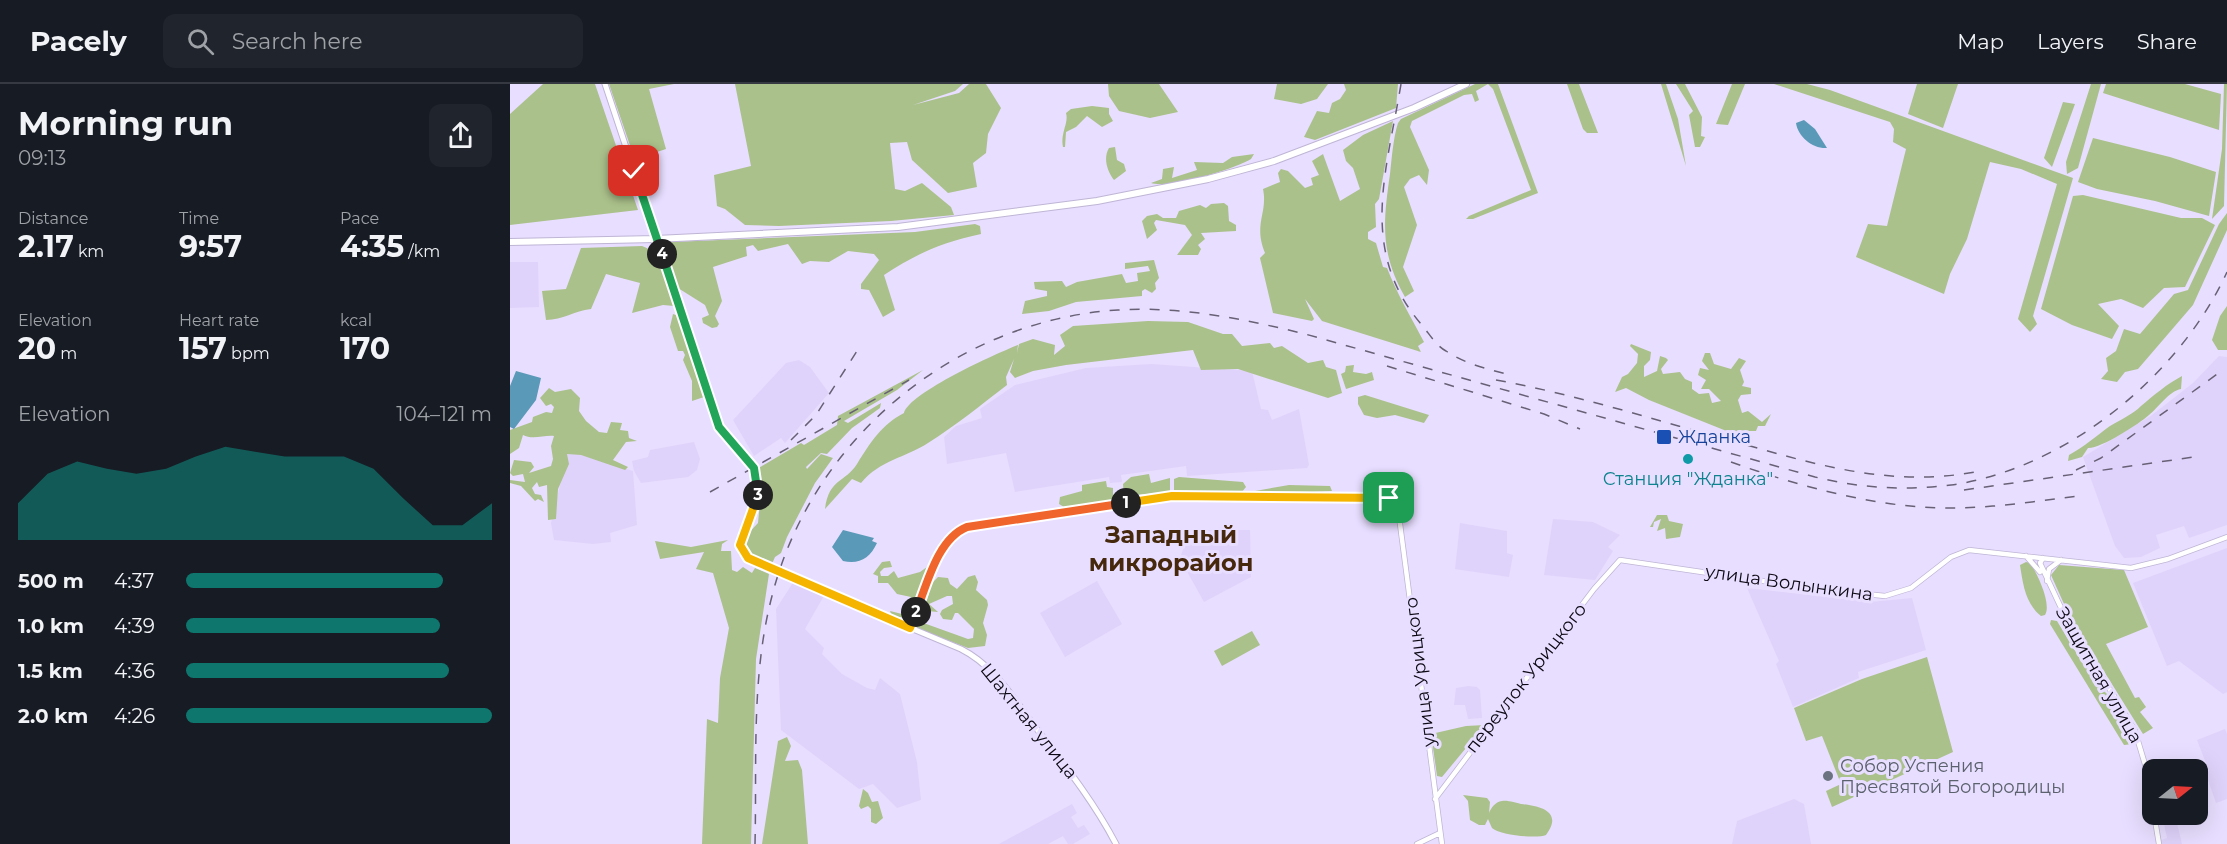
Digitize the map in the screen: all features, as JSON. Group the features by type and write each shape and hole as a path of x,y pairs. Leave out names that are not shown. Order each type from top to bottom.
{"main road":[{"path":"605,84 656,239"},
{"path":"510,242 656,239 842,231 939,224 1147,192 1247,169 1314,147 1466,84"},
{"name":"Шахтная улица","path":"656,239 719,427 748,460 758,479 757,502 741,538 742,553 754,562 972,655 997,676 1076,778 1116,844"}],"street":[{"name":"улица Урицкого","path":"910,628 940,555 957,531 967,527 1172,496 1381,496 1394,500 1397,504 1410,588 1442,844"},
{"name":"улица Волынкина","path":"1620,560 1818,589 1885,596 1911,588 1963,551 1977,550 2113,566 2142,566 2227,537"},
{"path":"2026,556 2047,581"},
{"path":"2045,558 2049,569 2047,581 2040,569 2040,563 2045,558"},
{"name":"переулок Урицкого","path":"1435,799 1594,589 1620,560"},
{"path":"2049,569 2062,560"},
{"name":"Защитная улица","path":"2047,581 2135,730 2143,759"},
{"path":"1432,777 1438,782 1449,779"},
{"path":"2156,825 2159,844"},
{"path":"1417,844 1440,833"}],"shaded area":[{"path":"510,262 538,262 539,307 510,308"},
{"path":"2219,356 2227,357 2227,525 2189,538 2184,526 2156,535 2160,548 2141,557 2124,558 2115,546 2083,457 2152,415 2193,383"},
{"path":"799,360 810,367 829,393 785,443 781,438 754,456 733,420 786,363"},
{"path":"1151,364 1252,371 1261,409 1268,410 1272,420 1299,409 1309,465 1307,468 1187,476 1186,466 1121,475 1122,482 1110,483 1109,477 1015,492 1006,453 947,464 944,437 956,426 982,418 980,409 1015,385 1086,368"},
{"path":"694,442 700,459 697,470 688,477 641,483 634,471 632,461 648,457 650,450"},
{"path":"568,451 633,471 637,525 610,533 611,542 593,544 554,540 551,523"},
{"path":"1553,519 1593,522 1620,535 1608,547 1613,551 1595,580 1544,575"},
{"path":"1460,523 1507,531 1507,553 1513,555 1509,577 1455,569"},
{"path":"1189,530 1250,530 1251,577 1204,602 1180,559"},
{"path":"2227,548 2227,692 2223,694 2179,661 2167,666 2133,583"},
{"path":"794,581 825,594 805,629 824,648 822,654 842,674 867,688 875,690 880,678 900,694 917,762 921,800 897,808 873,784 859,789 781,730 776,609"},
{"path":"1097,581 1122,624 1065,657 1040,613"},
{"path":"1747,588 1870,602 1912,598 1926,650 1858,672 1859,678 1793,707 1776,664 1779,661"},
{"path":"1477,687 1480,690 1482,718 1468,719 1465,705 1454,705 1456,688"},
{"path":"2225,729 2227,734 2227,799 2216,803 2208,780 2208,759 2204,759 2197,740"},
{"path":"1794,799 1804,804 1811,844 1732,844 1737,821"},
{"path":"1072,804 1077,813 1071,817 1078,828 1084,825 1090,834 1073,844 1068,844 1063,836 1048,844 999,844"},
{"path":"2164,825 2177,825 2182,844 2162,844 2161,840 2167,838"}],"green space":[{"path":"543,84 595,84 638,210 510,225 510,114"},
{"path":"609,84 674,84 649,89 666,149 654,153 654,157 636,163"},
{"path":"735,84 963,84 955,91 913,105 959,93 969,84 986,84 1001,108 988,134 986,153 973,163 977,187 948,193 912,160 907,142 890,143 895,189 905,191 922,183 951,207 954,215 891,221 779,226 745,225 725,209 717,206 714,175 751,166"},
{"path":"1108,84 1159,84 1178,112 1150,118 1119,111 1109,96"},
{"path":"1277,84 1328,84 1317,99 1301,104 1274,99"},
{"path":"1344,84 1398,84 1396,108 1315,140 1304,137 1317,111 1329,113 1332,103 1340,99 1346,90"},
{"path":"1475,84 1488,84 1476,91 1479,100 1475,102 1472,94 1464,95 1412,121 1410,127 1429,170 1427,185 1419,175 1410,179 1404,187 1417,225 1403,267 1414,291 1405,297 1387,251 1385,222 1398,123 1401,119"},
{"path":"1488,84 1498,84 1538,193 1473,219 1466,219 1531,190 1493,89"},
{"path":"1567,84 1579,84 1598,133 1587,133 1583,129"},
{"path":"1661,84 1666,84 1678,119 1686,166"},
{"path":"1676,84 1685,84 1702,117 1701,136 1705,137 1700,147 1695,147 1689,115 1693,111"},
{"path":"1732,84 1745,84 1728,125 1716,124"},
{"path":"1774,84 1807,84 1830,90 2073,178 2033,316 2037,324 2030,332 2018,319 2057,184 2021,169 1990,162 1967,239 1950,274 1944,294 1856,257 1868,224 1887,226 1906,149 1893,142 1894,129 1890,122"},
{"path":"1917,84 1958,84 1943,128 1908,114"},
{"path":"2091,84 2101,84 2078,168 2067,174 2066,162"},
{"path":"2106,84 2185,84 2221,94 2219,130 2103,93"},
{"path":"2224,84 2227,84 2224,206 2212,219 2222,149"},
{"path":"2063,102 2075,104 2052,167 2044,158"},
{"path":"1092,106 1109,108 1113,121 1102,127 1087,116 1076,127 1066,132 1065,147 1063,147 1066,113 1071,109"},
{"path":"1393,121 1379,199 1375,204 1376,227 1368,232 1368,239 1376,243 1383,267 1387,268 1424,342 1418,346 1421,352 1322,321 1305,299 1314,319 1312,321 1273,313 1260,258 1265,253 1260,234 1264,205 1263,189 1280,182 1278,173 1281,169 1288,171 1305,188 1313,185 1311,178 1319,175 1312,161 1323,154 1340,201 1360,189 1353,168 1346,161 1343,150 1363,135"},
{"path":"2093,138 2170,157 2216,172 2209,216 2155,201 2097,189 2078,182"},
{"path":"1115,147 1117,160 1124,164 1126,171 1114,180 1109,173 1106,160 1109,148"},
{"path":"1254,154 1251,159 1217,173 1186,181 1151,183 1162,179 1163,169 1174,167 1172,178 1197,170 1194,162 1223,163 1232,157"},
{"path":"2083,195 2181,218 2202,218 2215,225 2185,287 2164,288 2143,308 2121,299 2098,304 2119,326 2112,339 2072,325 2041,309 2073,196"},
{"path":"1224,203 1228,206 1229,221 1236,225 1236,231 1201,233 1205,239 1198,245 1201,249 1198,255 1177,255 1192,235 1185,225 1156,220 1154,223 1157,230 1147,239 1142,221 1147,216 1157,214 1163,218 1176,218 1179,211 1200,205 1206,208 1211,204"},
{"path":"2227,213 2227,230 2193,305 2138,369 2125,372 2117,382 2101,379 2108,371 2106,358 2116,351 2124,329 2140,334 2174,294 2188,290 2219,224"},
{"path":"975,224 980,226 981,234 930,250 884,275 895,310 883,317 869,290 861,289 861,284 879,260 874,254 848,251 829,262 810,261 802,264 788,244 758,251 753,245 746,247 747,256 713,267 722,301 715,316 719,324 712,328 703,323 702,318 709,315 705,305 678,288 667,251 670,242 915,232"},
{"path":"642,246 650,250 661,263 674,306 663,305 632,313 640,283 606,274 591,309 558,319 546,320 542,291 566,289 581,248"},
{"path":"1154,260 1159,278 1155,283 1156,289 1152,293 1145,289 1142,291 1142,296 1076,302 1049,311 1022,314 1025,301 1047,296 1047,291 1035,289 1034,282 1062,281 1066,287 1077,282 1122,274 1126,283 1138,281 1137,273 1150,271 1148,266 1125,269 1125,263"},
{"path":"2227,306 2227,350 2218,350 2212,340 2220,316"},
{"path":"673,314 679,316 703,388 704,397 692,401 692,381 683,360 685,355 683,351 678,351 670,327"},
{"path":"1148,321 1188,322 1223,334 1232,334 1242,346 1270,343 1274,348 1282,346 1308,363 1323,360 1326,367 1336,370 1342,393 1328,398 1238,369 1201,370 1193,350 1066,365 1033,371 1015,378 1010,372 1014,359 1006,377 1007,385 928,443 884,464 861,483 852,479 825,509 834,486 852,470 877,435 896,417 904,413 909,405 921,395 937,385 1018,345 1017,353 1019,344 1033,339 1055,345 1054,355 1065,346 1060,335 1073,326"},
{"path":"1631,344 1651,352 1650,360 1644,366 1644,377 1657,371 1660,356 1666,358 1668,360 1661,369 1663,374 1680,372 1685,379 1692,382 1692,389 1699,394 1709,393 1712,403 1721,401 1709,389 1701,389 1706,380 1698,375 1700,368 1709,370 1702,361 1705,353 1710,353 1714,364 1731,369 1739,358 1746,361 1740,370 1744,382 1742,386 1751,388 1751,394 1741,395 1738,400 1742,413 1748,411 1762,422 1771,414 1765,426 1758,426 1756,431 1749,431 1747,436 1734,434 1649,400 1626,388 1615,392 1622,377 1628,374 1637,363 1638,354 1630,346"},
{"path":"1354,365 1353,372 1366,374 1372,372 1374,380 1346,389 1341,374 1345,372 1346,366"},
{"path":"923,370 897,390 844,421 848,423 881,403 880,408 852,428 827,454 821,453 806,467 807,469 821,454 833,458 815,483 781,553 775,557 771,566 745,552 744,538 758,523 761,492 757,469 837,425 838,416"},
{"path":"2182,376 2181,389 2168,396 2144,419 2110,440 2088,448 2082,457 2068,461 2069,455 2134,412"},
{"path":"549,388 555,392 571,389 580,398 579,411 586,421 599,432 607,433 611,422 622,423 620,430 628,431 629,438 637,441 626,442 613,460 628,467 625,470 581,455 567,454 569,464 558,489 556,519 548,520 547,485 539,487 537,482 532,488 535,494 541,495 544,502 538,499 535,501 521,486 510,483 510,480 525,482 523,474 513,476 510,473 514,460 531,462 534,467 529,473 551,466 553,459 551,446 554,436 523,435 519,448 510,454 510,430 532,422 533,417 546,412 552,413 554,407 551,404 546,406 540,398"},
{"path":"1365,395 1429,415 1424,423 1395,415 1377,418 1364,415 1358,404 1358,397"},
{"path":"1149,474 1151,483 1170,478 1170,492 1124,496 1123,484 1131,477"},
{"path":"1179,477 1243,482 1246,487 1241,493 1174,493 1174,479"},
{"path":"1106,481 1107,487 1113,488 1113,500 1064,507 1059,504 1060,497 1082,491 1082,485"},
{"path":"1289,485 1330,486 1332,491 1273,494 1255,491"},
{"path":"1657,515 1667,515 1669,521 1683,524 1680,537 1666,539 1665,528 1657,531 1661,519 1650,527"},
{"path":"728,540 722,544 721,551 731,551 732,570 737,572 743,567 752,573 755,568 769,574 756,659 751,844 702,844 707,719 718,723 720,678 729,628 713,573 696,569 704,552 660,559 655,541 691,547"},
{"path":"890,561 892,567 884,568 880,572 881,576 888,576 894,571 898,578 920,572 927,567 926,573 931,572 926,579 922,580 920,593 906,618 892,616 890,611 902,614 911,597 897,594 888,583 878,583 878,576 873,574 882,562"},
{"path":"2030,563 2043,589 2047,604 2045,615 2041,616 2036,611 2026,593 2020,565"},
{"path":"2059,565 2124,570 2148,627 2106,644 2135,698 2139,697 2146,707 2140,712 2153,728 2143,734 2069,615 2051,575"},
{"path":"975,575 978,582 976,590 987,600 988,605 983,623 987,635 985,646 968,648 916,628 914,624 918,621 968,639 973,638 974,629 958,613 955,613 952,620 943,619 940,614 942,610 953,604 952,596 929,604 938,612 927,611 925,606 932,583 938,577 948,578 950,584 957,589 968,577"},
{"path":"2051,620 2057,621 2083,664 2092,671 2098,685 2108,695 2108,703 2117,709 2133,744 2124,745 2050,624"},
{"path":"1252,631 1260,645 1222,666 1214,651"},
{"path":"1927,657 1953,752 1832,807 1826,791 1841,784 1822,736 1806,741 1794,708 1862,679"},
{"path":"1485,725 1442,777 1437,776 1431,734 1466,726"},
{"path":"787,737 791,746 785,761 798,760 802,770 808,844 762,844 778,741"},
{"path":"863,789 868,793 872,802 878,801 883,818 876,824 871,822 871,809 868,806 861,809 859,806"},
{"path":"1463,795 1487,798 1490,802 1489,813 1495,804 1502,801 1542,808 1551,815 1551,827 1546,835 1527,836 1496,830 1492,828 1488,819 1485,825 1479,825 1470,820 1468,801"}],"water":[{"path":"1804,120 1815,129 1827,148 1812,144 1803,137 1796,123"},
{"path":"516,371 541,378 536,400 514,429 510,427 510,386"},
{"path":"843,530 874,538 872,541 877,543 871,553 863,559 854,562 843,561 832,547"}],"railway":[{"path":"1401,84 1389,147 1382,208 1383,238 1389,267 1401,296 1442,349 1469,363 1510,375"},
{"path":"755,844 756,719 761,657 772,596 792,539 820,486 856,439 899,398 948,363 1001,337 1058,319 1118,310 1166,310 1213,315 1305,334 1815,477 1866,486 1917,488 1951,485 1994,475 2036,459 2076,438 2114,411 2149,380 2180,346 2206,310 2227,272"},
{"path":"791,440 816,415 857,351"},
{"path":"1387,366 1544,414 1580,429"},
{"path":"2076,470 2101,458 2220,372"},
{"path":"710,492 909,380"},
{"path":"1496,380 1589,401 1772,452 1858,472 1915,477 1975,472"},
{"path":"1964,490 2201,456"},
{"path":"1731,462 1785,480 1843,495 1931,508 2019,504 2078,496"}],"place":[{"name":"Жданка","path":"1664,437"},
{"name":"Станция \"Жданка\"","path":"1688,459"},
{"name":"Собор Успения Пресвятой Богородицы","path":"1828,776"}],"district":[{"name":"Западный микрорайон","path":"1171,549"}],"route":[{"path":"634,171 719,427 748,460 757,474 759,492 754,512 741,538 742,553 754,562 794,580 910,628 940,555 957,531 967,527 1172,496 1381,496 1389,498"}]}
